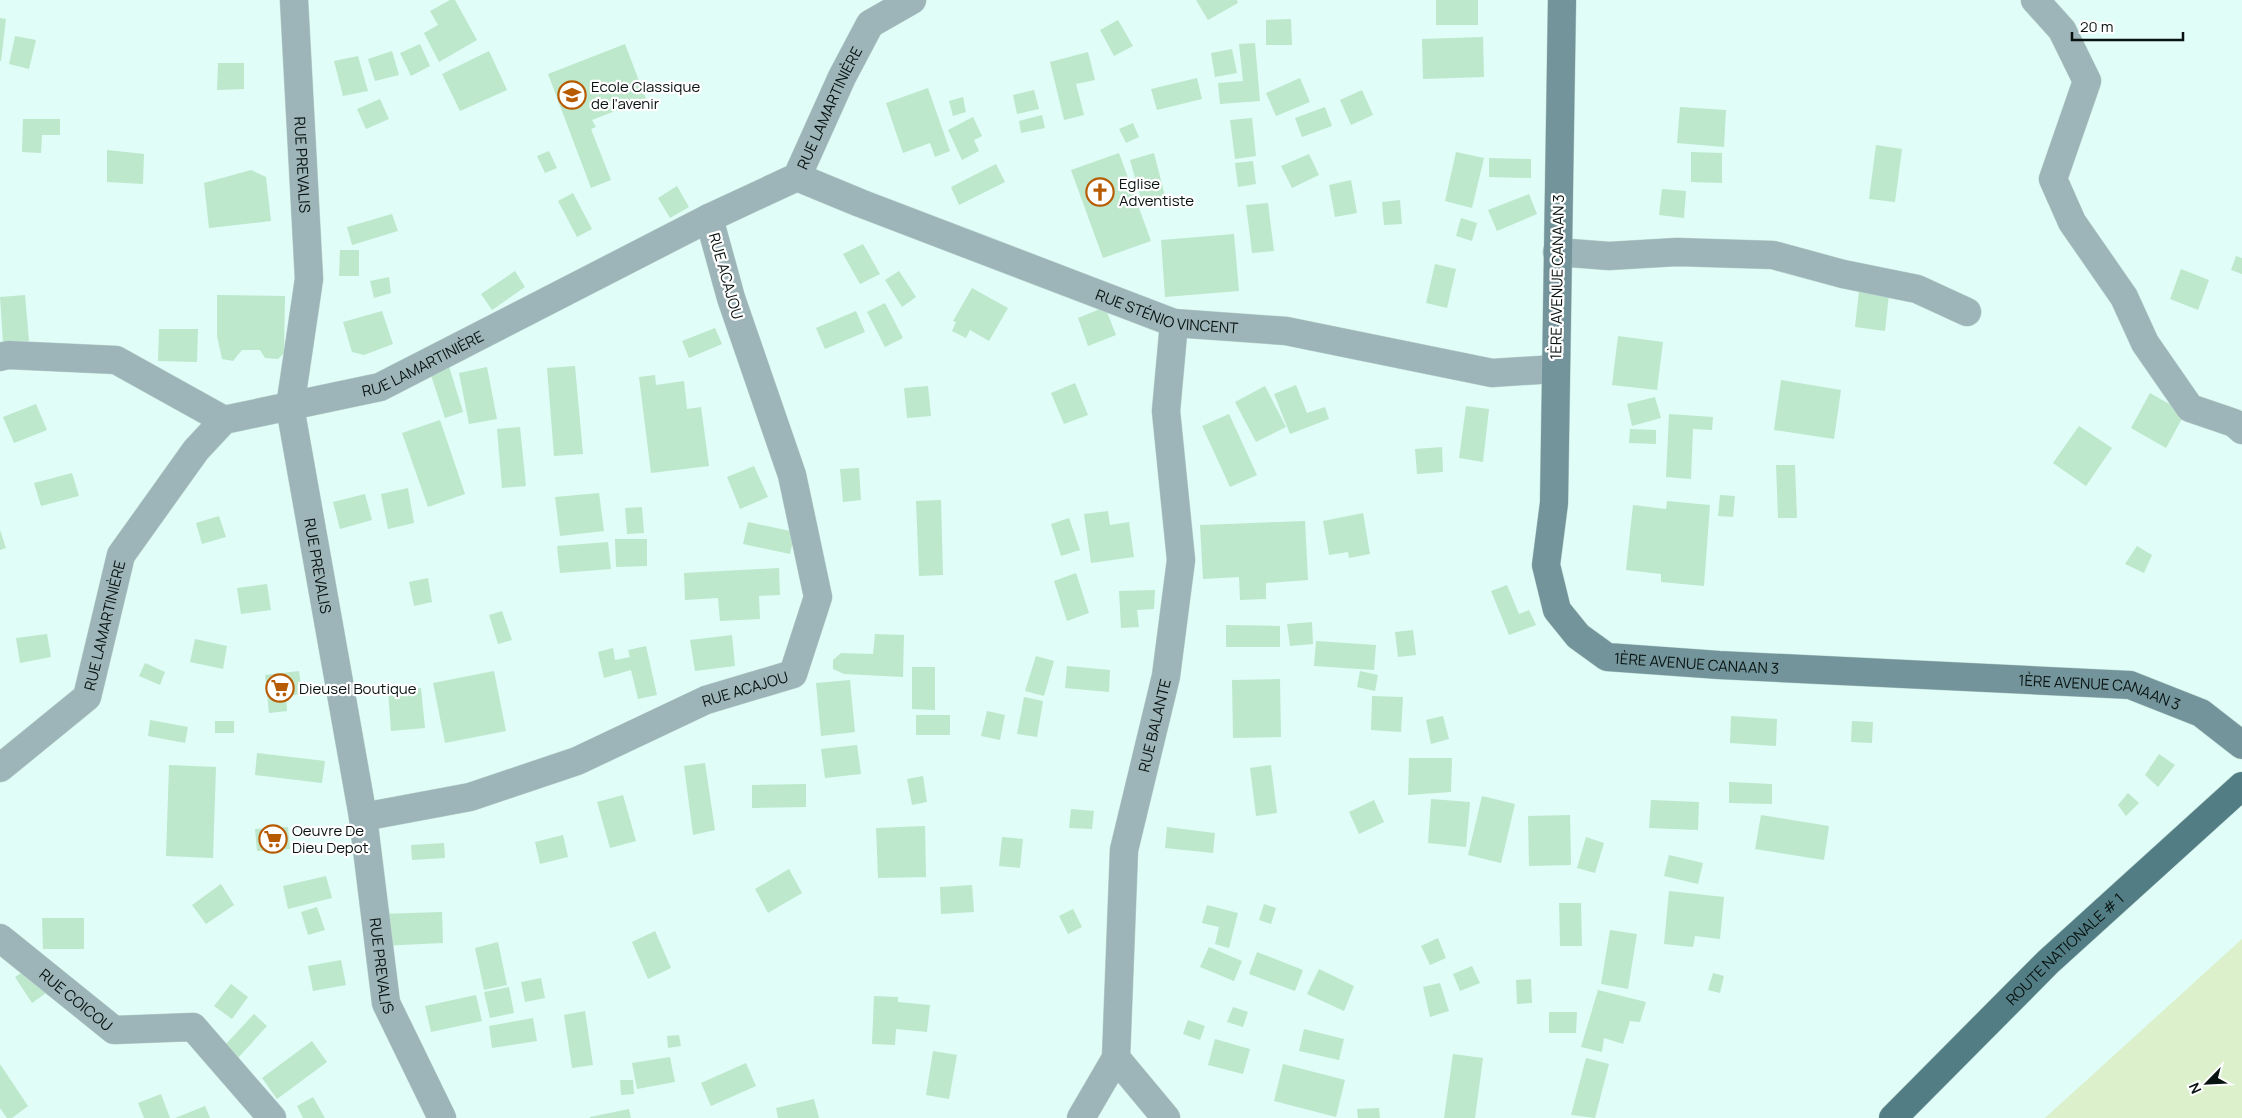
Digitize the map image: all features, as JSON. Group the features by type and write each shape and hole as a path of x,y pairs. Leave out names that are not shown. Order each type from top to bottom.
{"main road":[{"name":"1ÈRE AVENUE CANAAN 3","path":"1562,0 1554,503 1546,565 1557,610 1578,636 1607,657 1719,665 2130,685 2201,713 2242,746"},
{"name":"ROUTE NATIONALE # 1","path":"1893,1118 2048,962 2242,786"}],"street":[{"name":"RUE PREVALIS","path":"294,0 309,279 290,407 363,817 386,1003 442,1118"},
{"name":"RUE LAMARTINIÈRE","path":"0,768 87,697 121,555 196,450 224,420 380,387 709,218 797,177 842,77 870,24 912,0"},
{"path":"2035,0 2062,30 2087,81 2053,179 2072,222 2124,296 2145,343 2190,408 2234,423 2242,430"},
{"name":"RUE STÉNIO VINCENT","path":"797,177 860,203 1174,322 1286,331 1492,373 1555,369"},
{"name":"RUE ACAJOU","path":"363,817 470,797 577,761 706,700 793,674 818,597 792,475 731,298 709,218"},
{"path":"1557,252 1609,256 1677,252 1773,255 1843,274 1917,289 1967,312"},
{"name":"RUE BALANTE","path":"1081,1118 1116,1058 1124,850 1166,676 1181,560 1166,411 1174,322"},
{"path":"0,357 8,355 116,360 224,420"},
{"name":"RUE COICOU","path":"0,938 114,1030 193,1027 272,1118"},
{"path":"1116,1058 1156,1118"},
{"path":"1116,1058 1166,1118"}],"green space":[{"path":"2242,939 2242,1118 2045,1118"}],"building":[{"path":"450,0 455,0 477,40 439,62 424,33 438,25 430,11"},
{"path":"1196,0 1237,0 1238,3 1208,20"},
{"path":"1436,0 1478,0 1478,25 1436,25"},
{"path":"0,18 6,19 1,61 0,61"},
{"path":"1291,19 1292,45 1266,45 1266,20"},
{"path":"1118,20 1133,46 1114,56 1100,30"},
{"path":"15,36 36,40 29,69 9,64"},
{"path":"1483,37 1484,77 1423,79 1422,39"},
{"path":"1255,43 1260,101 1220,104 1218,83 1243,81 1239,44"},
{"path":"420,44 430,66 411,76 400,53"},
{"path":"625,44 646,99 592,120 596,127 591,129 611,180 591,188 548,74"},
{"path":"1232,49 1237,73 1215,77 1211,53"},
{"path":"392,51 399,75 375,81 368,59"},
{"path":"489,51 507,90 460,111 442,74"},
{"path":"1088,52 1095,80 1076,84 1084,115 1064,120 1050,62"},
{"path":"358,56 368,91 343,96 334,61"},
{"path":"218,63 244,63 244,89 217,90"},
{"path":"1197,78 1202,99 1157,110 1151,89"},
{"path":"1300,78 1310,102 1276,116 1266,93"},
{"path":"928,88 950,151 935,157 930,143 903,153 886,103"},
{"path":"1034,90 1039,109 1017,114 1013,95"},
{"path":"1362,90 1373,115 1351,125 1340,100"},
{"path":"963,97 966,112 953,116 949,101"},
{"path":"380,99 389,119 366,129 357,109"},
{"path":"1325,107 1332,126 1302,137 1295,118"},
{"path":"1680,107 1726,110 1724,147 1677,143"},
{"path":"1042,115 1045,128 1021,133 1019,121"},
{"path":"973,117 982,136 974,140 979,151 962,160 948,130"},
{"path":"1252,118 1256,156 1235,159 1230,120"},
{"path":"23,119 60,119 60,135 42,135 41,153 22,152"},
{"path":"1133,123 1139,137 1126,143 1119,129"},
{"path":"1876,145 1902,149 1895,202 1869,199"},
{"path":"107,150 144,154 143,184 107,182"},
{"path":"549,151 557,168 545,173 537,156"},
{"path":"1456,152 1484,158 1472,208 1445,201"},
{"path":"1691,152 1722,153 1722,183 1691,182"},
{"path":"1119,153 1151,241 1103,258 1071,170"},
{"path":"1154,153 1166,200 1143,206 1130,160"},
{"path":"1309,154 1319,175 1292,188 1281,166"},
{"path":"1489,158 1531,159 1531,178 1489,177"},
{"path":"1253,161 1256,184 1238,187 1235,163"},
{"path":"996,164 1005,182 959,205 951,187"},
{"path":"251,170 266,177 271,221 209,228 204,183"},
{"path":"1351,180 1357,213 1335,217 1329,185"},
{"path":"677,186 689,207 670,218 658,198"},
{"path":"1662,189 1686,191 1684,218 1659,215"},
{"path":"573,193 592,229 577,237 558,201"},
{"path":"1529,194 1537,214 1497,231 1488,210"},
{"path":"1400,200 1402,224 1384,225 1382,202"},
{"path":"1268,203 1274,251 1252,253 1246,205"},
{"path":"392,214 398,231 352,245 347,227"},
{"path":"1461,218 1477,223 1472,241 1456,236"},
{"path":"1234,234 1239,291 1165,297 1161,240"},
{"path":"863,244 880,274 860,284 843,254"},
{"path":"340,250 359,250 359,276 339,276"},
{"path":"2236,256 2242,258 2242,274 2231,270"},
{"path":"1435,264 1456,269 1447,308 1426,303"},
{"path":"2181,269 2209,280 2198,310 2170,299"},
{"path":"515,271 525,287 492,310 481,294"},
{"path":"899,271 916,297 902,307 885,280"},
{"path":"389,277 391,293 374,298 370,281"},
{"path":"972,288 1008,308 989,341 970,330 966,338 952,331 956,322 953,321"},
{"path":"1859,290 1889,294 1885,331 1855,327"},
{"path":"25,295 29,341 3,343 0,297"},
{"path":"217,295 285,296 284,353 278,359 265,358 260,350 242,350 233,361 222,359 217,336"},
{"path":"885,303 903,338 885,347 867,312"},
{"path":"1105,307 1116,335 1088,346 1078,318"},
{"path":"382,311 393,344 364,355 352,352 343,322"},
{"path":"856,311 865,332 825,349 816,328"},
{"path":"715,328 722,344 689,358 682,341"},
{"path":"159,329 198,329 197,362 158,361"},
{"path":"1618,336 1663,342 1657,390 1612,385"},
{"path":"448,363 463,412 445,418 429,369"},
{"path":"575,366 583,454 554,456 547,368"},
{"path":"487,367 497,419 469,424 459,373"},
{"path":"655,375 656,385 684,381 687,409 701,407 709,466 651,473 639,377"},
{"path":"1781,380 1841,390 1834,439 1774,430"},
{"path":"1075,383 1088,415 1064,424 1051,393"},
{"path":"1296,385 1307,413 1325,407 1329,419 1290,434 1274,394"},
{"path":"928,386 931,416 907,418 904,388"},
{"path":"1265,386 1286,427 1256,442 1235,402"},
{"path":"2150,393 2185,413 2166,448 2131,428"},
{"path":"1655,397 1661,418 1632,426 1627,404"},
{"path":"36,404 47,430 14,443 3,417"},
{"path":"1466,406 1489,409 1483,462 1459,458"},
{"path":"1229,414 1257,475 1230,487 1202,426"},
{"path":"1669,414 1713,417 1712,430 1693,429 1691,479 1666,477"},
{"path":"440,420 465,494 428,507 402,433"},
{"path":"2079,426 2112,448 2086,486 2053,463"},
{"path":"520,427 526,486 502,488 497,429"},
{"path":"1630,429 1656,430 1656,444 1629,443"},
{"path":"1442,447 1443,472 1417,474 1415,449"},
{"path":"1776,465 1795,465 1797,518 1778,518"},
{"path":"754,466 768,497 740,509 727,477"},
{"path":"859,468 861,500 843,502 840,469"},
{"path":"72,473 79,496 41,506 34,483"},
{"path":"408,488 414,523 388,529 381,494"},
{"path":"599,493 604,531 560,536 555,497"},
{"path":"365,494 372,520 340,529 333,502"},
{"path":"1720,495 1735,496 1733,517 1718,516"},
{"path":"941,500 943,575 919,576 916,501"},
{"path":"1667,501 1710,505 1704,586 1661,582 1661,574 1626,570 1633,505 1666,509"},
{"path":"642,507 644,533 627,534 625,508"},
{"path":"1108,511 1110,525 1129,522 1134,557 1091,563 1084,514"},
{"path":"1363,513 1370,554 1349,558 1348,552 1329,555 1323,521"},
{"path":"219,516 226,537 202,544 196,523"},
{"path":"1069,518 1080,550 1061,556 1051,524"},
{"path":"1305,521 1308,580 1266,583 1266,599 1240,600 1239,577 1203,579 1200,525"},
{"path":"748,522 795,532 790,554 743,544"},
{"path":"0,530 6,548 0,550"},
{"path":"615,539 647,539 647,566 616,567"},
{"path":"608,542 611,569 560,573 557,546"},
{"path":"2137,546 2152,555 2144,573 2125,564"},
{"path":"779,568 780,595 759,596 760,619 720,621 718,598 685,600 684,573"},
{"path":"1076,573 1089,613 1067,621 1054,581"},
{"path":"428,578 432,602 414,606 409,582"},
{"path":"267,584 271,610 241,614 237,588"},
{"path":"1507,585 1519,614 1529,610 1536,625 1509,635 1491,591"},
{"path":"1155,590 1154,609 1137,610 1139,627 1121,628 1119,591"},
{"path":"502,611 512,640 498,644 489,615"},
{"path":"1312,622 1313,644 1290,646 1287,624"},
{"path":"1226,625 1280,626 1280,647 1226,647"},
{"path":"1413,630 1416,655 1398,657 1395,632"},
{"path":"47,634 51,657 20,663 16,638"},
{"path":"875,634 904,635 903,677 844,674 833,669 833,660 841,653 873,654"},
{"path":"732,635 735,666 695,671 690,640"},
{"path":"195,639 227,646 223,669 190,662"},
{"path":"1316,641 1376,645 1374,670 1314,666"},
{"path":"646,646 657,695 638,699 631,670 604,678 598,652 613,648 615,660 630,657 628,650"},
{"path":"1036,656 1054,661 1044,696 1025,691"},
{"path":"145,663 165,672 160,685 139,676"},
{"path":"1067,666 1110,670 1109,692 1065,688"},
{"path":"912,667 935,667 935,710 912,709"},
{"path":"299,671 302,694 286,696 287,711 269,713 265,675"},
{"path":"494,671 506,731 445,743 433,683"},
{"path":"1360,671 1378,675 1375,691 1357,687"},
{"path":"1280,679 1281,737 1233,738 1232,680"},
{"path":"850,680 855,732 821,736 816,683"},
{"path":"421,688 425,728 391,731 388,691"},
{"path":"1372,696 1403,697 1401,732 1371,730"},
{"path":"1024,697 1043,701 1037,737 1017,734"},
{"path":"987,711 1005,715 1000,740 981,736"},
{"path":"916,715 950,715 950,735 916,735"},
{"path":"1443,716 1449,739 1431,744 1426,720"},
{"path":"1731,716 1777,719 1776,746 1730,743"},
{"path":"150,720 188,727 185,743 148,736"},
{"path":"215,721 234,721 234,733 215,733"},
{"path":"1852,721 1873,722 1872,743 1851,742"},
{"path":"857,745 861,774 825,778 821,749"},
{"path":"257,753 325,761 322,783 255,775"},
{"path":"2159,754 2175,765 2158,787 2145,775"},
{"path":"1409,758 1452,758 1451,792 1408,795"},
{"path":"705,763 715,830 693,835 684,766"},
{"path":"169,765 216,767 213,858 166,856"},
{"path":"1271,765 1277,813 1256,816 1250,768"},
{"path":"923,776 927,802 912,805 907,779"},
{"path":"1729,782 1772,784 1772,804 1729,803"},
{"path":"806,784 806,807 752,808 752,785"},
{"path":"2128,793 2139,803 2126,816 2118,805"},
{"path":"623,795 636,841 610,848 597,802"},
{"path":"1482,796 1515,804 1501,863 1468,855"},
{"path":"1431,799 1470,802 1466,847 1428,843"},
{"path":"1374,800 1384,822 1359,834 1349,812"},
{"path":"1651,800 1699,802 1698,830 1649,828"},
{"path":"1071,809 1094,811 1092,829 1069,828"},
{"path":"1570,815 1571,865 1529,866 1528,816"},
{"path":"1761,815 1829,826 1824,860 1755,849"},
{"path":"925,826 926,877 878,878 876,828"},
{"path":"288,827 290,849 257,851 255,829"},
{"path":"1167,827 1215,833 1213,853 1165,848"},
{"path":"563,835 568,857 540,864 535,842"},
{"path":"1002,837 1023,839 1020,868 999,866"},
{"path":"1586,837 1604,843 1595,873 1577,868"},
{"path":"444,843 445,858 412,860 411,845"},
{"path":"1669,855 1703,863 1698,884 1664,876"},
{"path":"789,869 802,893 768,913 755,889"},
{"path":"326,876 332,898 288,909 283,886"},
{"path":"221,884 234,905 206,924 192,905"},
{"path":"972,885 974,912 941,914 940,887"},
{"path":"1669,891 1724,897 1720,939 1695,936 1693,947 1664,944"},
{"path":"1559,903 1581,903 1582,946 1560,946"},
{"path":"1264,904 1276,908 1271,924 1259,920"},
{"path":"1207,905 1238,913 1229,948 1215,944 1219,927 1202,923"},
{"path":"317,907 325,930 308,935 301,912"},
{"path":"1073,909 1082,927 1068,934 1059,916"},
{"path":"442,912 443,943 380,946 379,914"},
{"path":"42,918 84,918 84,949 43,949"},
{"path":"1610,930 1637,934 1628,989 1601,984"},
{"path":"655,931 671,968 648,979 632,942"},
{"path":"1438,938 1446,958 1430,965 1421,946"},
{"path":"498,942 507,985 484,990 475,948"},
{"path":"1209,947 1242,961 1234,981 1200,967"},
{"path":"1257,952 1303,970 1295,991 1249,974"},
{"path":"341,960 346,985 313,991 308,966"},
{"path":"32,966 49,991 32,1003 15,977"},
{"path":"1472,966 1480,983 1460,991 1453,974"},
{"path":"1319,969 1354,986 1344,1011 1307,994"},
{"path":"1713,973 1724,976 1720,993 1708,990"},
{"path":"541,978 545,998 525,1002 521,982"},
{"path":"1531,979 1532,1003 1517,1004 1516,980"},
{"path":"1440,983 1449,1011 1430,1017 1423,987"},
{"path":"231,984 248,997 232,1019 214,1006"},
{"path":"509,987 514,1013 490,1018 484,992"},
{"path":"1598,990 1646,1002 1640,1022 1630,1021 1623,1044 1604,1038 1602,1052 1581,1047"},
{"path":"476,995 482,1021 431,1032 425,1006"},
{"path":"874,996 898,997 898,1002 930,1005 927,1032 896,1029 895,1045 872,1044"},
{"path":"1233,1007 1248,1012 1243,1027 1227,1022"},
{"path":"585,1011 593,1065 572,1068 564,1015"},
{"path":"1549,1012 1577,1012 1576,1033 1549,1033"},
{"path":"254,1014 267,1026 238,1058 225,1045"},
{"path":"533,1018 537,1041 492,1048 489,1026"},
{"path":"1188,1020 1205,1026 1200,1040 1183,1034"},
{"path":"1304,1029 1344,1039 1339,1060 1299,1051"},
{"path":"679,1035 681,1046 668,1048 667,1036"},
{"path":"1215,1039 1250,1049 1243,1074 1208,1065"},
{"path":"312,1041 327,1062 277,1099 262,1078"},
{"path":"933,1051 957,1055 949,1099 926,1095"},
{"path":"1453,1054 1483,1058 1475,1118 1444,1118"},
{"path":"670,1057 675,1082 637,1089 632,1063"},
{"path":"1586,1058 1609,1064 1595,1118 1571,1115"},
{"path":"746,1063 756,1086 711,1106 701,1083"},
{"path":"0,1064 28,1106 12,1118 7,1118 0,1108"},
{"path":"1283,1064 1345,1080 1336,1117 1274,1101"},
{"path":"620,1080 633,1080 634,1094 621,1095"},
{"path":"161,1094 170,1118 144,1118 138,1103"},
{"path":"313,1097 325,1118 303,1118 297,1106"},
{"path":"814,1099 819,1118 778,1118 776,1108"},
{"path":"205,1106 210,1118 175,1118"},
{"path":"1379,1108 1380,1118 1358,1118 1357,1109"},
{"path":"629,1109 631,1118 590,1118 590,1117"}],"place":[{"name":"Ecole Classique de l'avenir","path":"572,95"},
{"name":"Eglise Adventiste","path":"1100,192"},
{"name":"Dieusel Boutique","path":"280,688"},
{"name":"Oeuvre De Dieu Depot","path":"273,839"}]}
